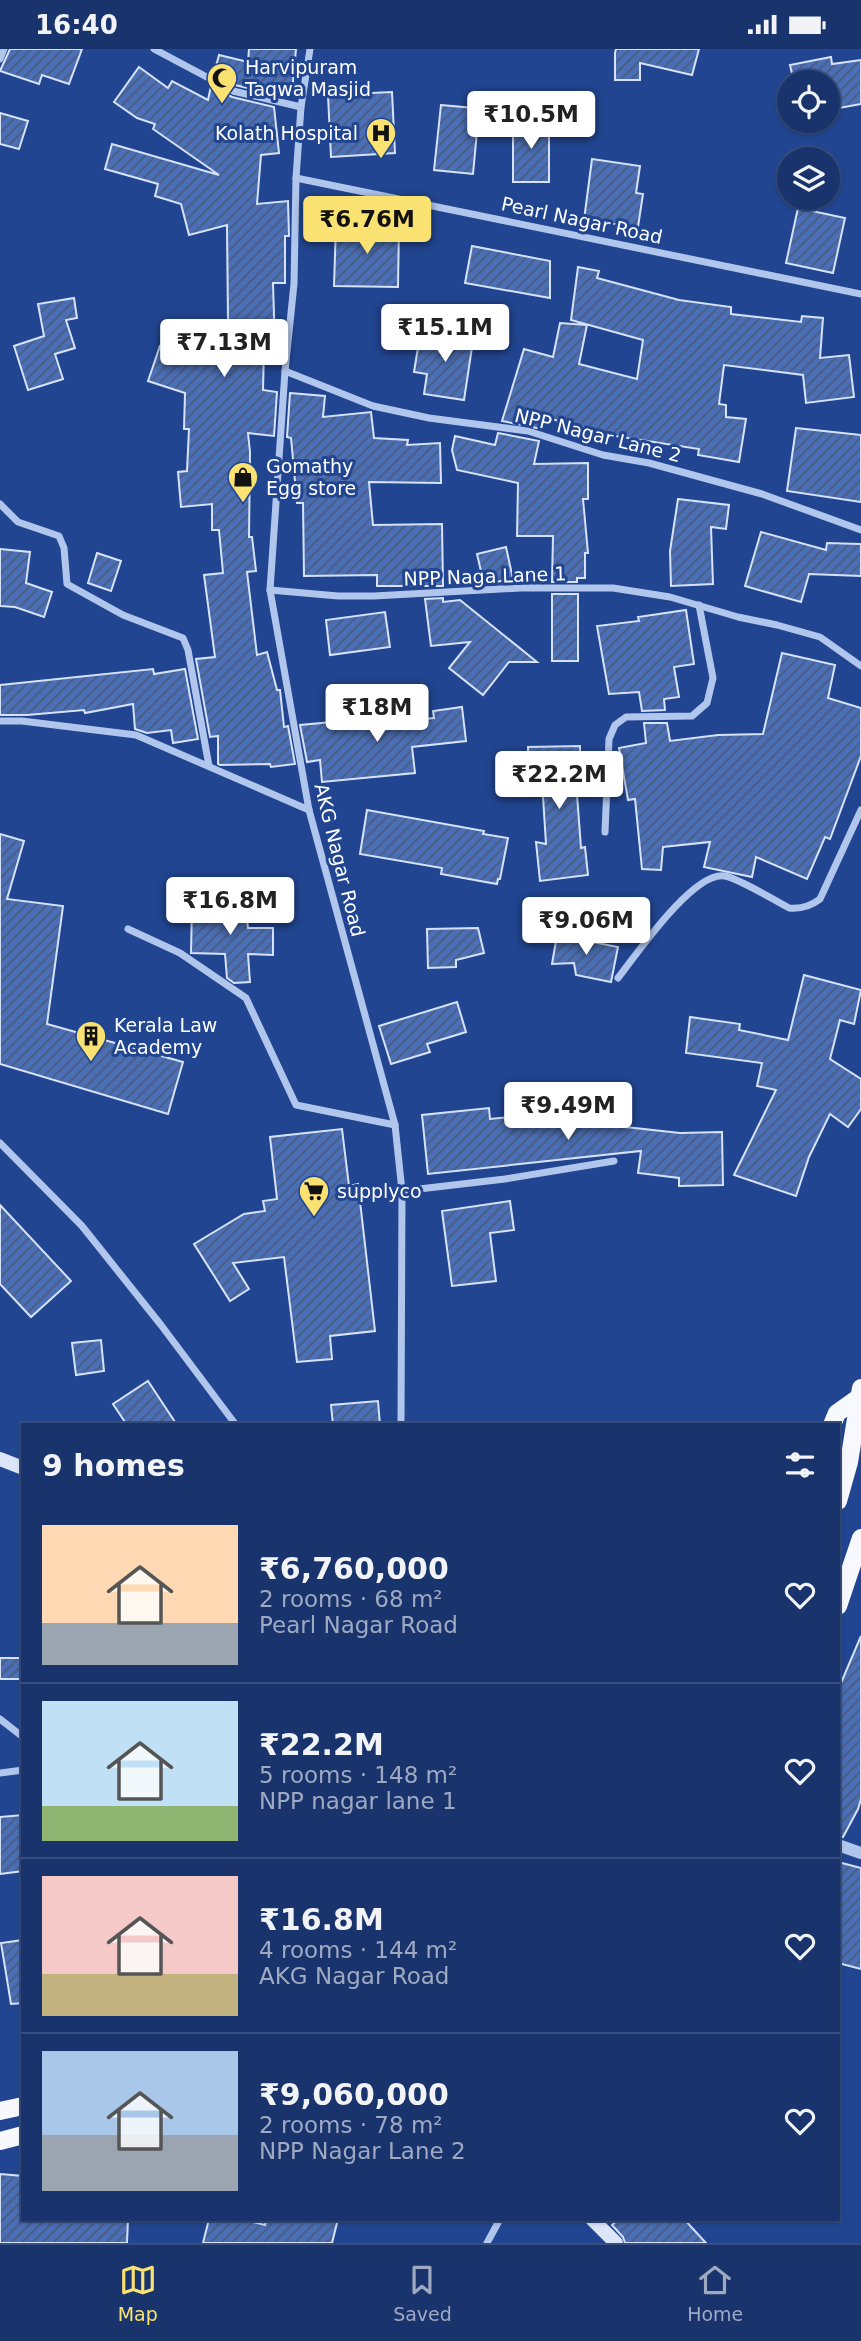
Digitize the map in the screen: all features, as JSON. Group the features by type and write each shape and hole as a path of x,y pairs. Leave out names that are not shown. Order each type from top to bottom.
{"main road":[{"path":"833,1423 837,1413 860,1393"},
{"path":"840,1494 849,1462 860,1393"},
{"path":"0,1459 21,1467"},
{"path":"840,1600 861,1538"},
{"path":"0,2111 21,2106"},
{"path":"0,2141 21,2136"},
{"path":"594,2221 615,2243"}],"street":[{"path":"0,59 4,49"},
{"path":"154,49 233,90 301,107"},
{"name":"AKG Nagar Road","path":"310,49 301,107 296,178 294,284 285,371 270,590 309,810 395,1125 402,1191 401,1423"},
{"name":"Pearl Nagar Road","path":"296,178 861,295"},
{"name":"NPP Nagar Lane 2","path":"285,371 373,406 429,418 528,431 603,455 649,463 762,494 861,530"},
{"path":"0,504 18,522 59,536 64,548 67,584 123,615 183,638 188,650 209,766"},
{"name":"NPP Naga Lane 1","path":"270,590 374,596 520,588 613,589 670,597 820,637 861,666"},
{"path":"605,832 609,740 615,725 626,717 692,716 707,703 713,678 699,605"},
{"path":"0,721 22,721 136,735 309,810"},
{"path":"618,978 661,922 699,883 713,876 729,877 789,908 798,909 820,899 861,810"},
{"path":"128,929 180,953 246,997 296,1105 395,1125"},
{"path":"0,1143 82,1226 234,1423"},
{"path":"402,1191 505,1179 614,1161"},
{"path":"0,1720 21,1736"},
{"path":"0,1773 21,1770"},
{"path":"840,1846 861,1853"},
{"path":"487,2243 499,2221"}],"building":[{"path":"10,49 82,49 69,84 42,75 39,84 0,71"},
{"path":"249,49 296,49 292,93 273,91 273,94 235,85 214,74 219,55 248,62"},
{"path":"616,49 699,49 692,75 640,63 640,80 615,80"},
{"path":"831,57 832,64 861,60 861,104 840,108 840,70 791,70 790,65"},
{"path":"139,67 168,88 172,81 208,100 211,86 232,97 274,107 279,153 261,155 257,204 288,201 289,236 285,236 285,283 273,283 275,348 264,349 263,390 277,392 274,436 248,433 249,537 252,537 256,571 247,572 257,655 267,652 277,690 280,690 284,727 288,726 295,764 271,767 270,764 220,765 218,736 210,737 196,659 215,657 204,575 223,573 219,530 212,530 212,504 181,507 178,472 187,471 189,429 184,429 185,393 148,381 160,346 192,357 191,321 228,320 227,225 189,235 181,204 155,196 158,184 105,169 112,144 219,175 153,129 155,124 137,118 114,102"},
{"path":"392,92 395,153 331,157 328,95"},
{"path":"441,105 474,108 473,121 478,121 473,174 434,170"},
{"path":"0,113 28,121 19,149 0,144"},
{"path":"513,121 549,121 549,182 513,182"},
{"path":"592,159 640,166 636,193 643,194 638,227 584,220"},
{"path":"798,210 845,218 833,273 786,263"},
{"path":"336,224 399,225 398,287 334,286"},
{"path":"472,246 550,261 550,298 465,283"},
{"path":"578,267 599,271 597,278 679,300 731,307 731,314 801,322 802,316 823,318 820,358 849,355 854,397 806,403 803,375 724,365 719,404 726,405 726,417 746,419 739,462 698,455 699,449 615,436 544,417 542,429 502,421 524,349 553,357 560,323 587,325 579,364 637,379 643,340 571,320"},
{"path":"74,298 77,318 66,320 75,348 55,354 63,379 28,390 14,346 44,336 38,304"},
{"path":"452,331 474,334 464,400 424,394 427,374 414,372 420,335 451,339"},
{"path":"290,393 325,396 323,417 371,412 374,438 408,440 407,445 440,443 441,483 369,482 373,525 442,524 443,586 377,586 377,575 304,576 303,503 297,503 291,438 287,437"},
{"path":"796,428 861,435 861,502 787,491"},
{"path":"498,433 539,441 534,464 588,463 588,499 583,499 588,553 585,553 585,578 577,578 577,582 552,582 553,536 517,536 518,483 457,470 452,450 455,436 495,445"},
{"path":"678,499 729,505 726,529 711,527 713,584 671,586 670,551"},
{"path":"761,532 826,550 827,543 861,544 861,576 809,574 801,602 745,586"},
{"path":"506,547 513,579 484,584 477,554"},
{"path":"0,549 30,552 26,583 52,592 44,617 15,607 0,606"},
{"path":"97,553 121,561 111,591 88,583"},
{"path":"552,594 578,594 578,661 552,661"},
{"path":"443,598 443,602 460,600 537,662 509,662 483,695 449,668 470,642 431,646 425,599"},
{"path":"686,610 694,664 674,667 679,697 664,699 665,710 642,711 639,692 609,694 597,626 639,621 638,617"},
{"path":"385,612 390,647 330,655 326,620"},
{"path":"782,653 835,665 828,698 861,708 861,756 830,839 825,837 807,879 756,857 752,877 704,867 710,842 663,847 661,870 642,869 635,799 628,800 619,748 646,743 644,723 667,723 670,741 718,735 763,734"},
{"path":"153,669 154,674 185,669 198,739 173,743 171,730 147,733 135,729 133,704 85,713 84,710 0,715 0,685"},
{"path":"462,707 466,741 412,747 415,773 322,782 320,760 307,762 300,725 387,717 388,722 434,718 433,711"},
{"path":"580,746 580,781 576,781 581,848 585,847 588,875 540,881 536,842 546,844 542,781 529,781 528,747"},
{"path":"367,810 484,831 483,834 508,838 500,879 497,884 441,874 442,868 360,854"},
{"path":"0,834 24,841 7,899 63,906 47,1024 183,1062 168,1114 0,1064"},
{"path":"245,900 248,928 273,928 273,955 248,954 250,982 234,983 227,978 225,954 191,953 192,906 226,906 225,902"},
{"path":"478,928 484,953 456,960 456,967 428,968 427,929"},
{"path":"557,935 618,947 611,982 576,975 574,963 552,964"},
{"path":"804,975 861,990 854,1024 840,1020 830,1059 861,1079 861,1109 848,1127 830,1114 809,1157 796,1196 734,1175 776,1090 757,1086 762,1063 686,1053 690,1017 740,1024 739,1030 788,1040"},
{"path":"457,1002 466,1032 427,1044 430,1052 391,1064 379,1026"},
{"path":"623,1097 626,1127 680,1133 722,1132 723,1185 679,1186 679,1178 638,1173 641,1151 428,1174 422,1115 489,1108 490,1119 559,1112 558,1103"},
{"name":"supplyco","path":"342,1129 349,1186 358,1184 375,1331 330,1336 332,1359 297,1362 284,1257 233,1263 249,1289 230,1301 194,1244 244,1214 265,1211 263,1201 277,1199 270,1137"},
{"path":"510,1201 514,1230 490,1233 496,1281 452,1286 442,1211"},
{"path":"0,1205 71,1281 31,1317 0,1284"},
{"path":"101,1340 104,1371 76,1375 72,1343"},
{"path":"148,1381 176,1423 126,1423 113,1404"},
{"path":"378,1401 380,1423 333,1423 331,1405"},
{"path":"861,1636 861,1799 843,1837 840,1836 840,1685"},
{"path":"0,1658 21,1658 21,1679 0,1679"},
{"path":"21,1815 21,1871 0,1874 0,1817"},
{"path":"840,1863 861,1868 861,1969 840,1964"},
{"path":"21,1940 21,2003 11,2004 1,1943"},
{"path":"0,2174 21,2176 21,2221 128,2221 127,2243 0,2243"},
{"path":"208,2221 249,2221 265,2225 266,2221 338,2221 332,2243 203,2243"},
{"path":"617,2221 686,2221 706,2243 625,2243 612,2225"}],"place":[{"name":"Harvipuram Taqwa Masjid","path":"222,105"},
{"name":"Kolath Hospital","path":"381,160"},
{"name":"Gomathy Egg store","path":"243,504"},
{"name":"Kerala Law Academy","path":"91,1063"},
{"name":"supplyco","path":"314,1218"}]}
